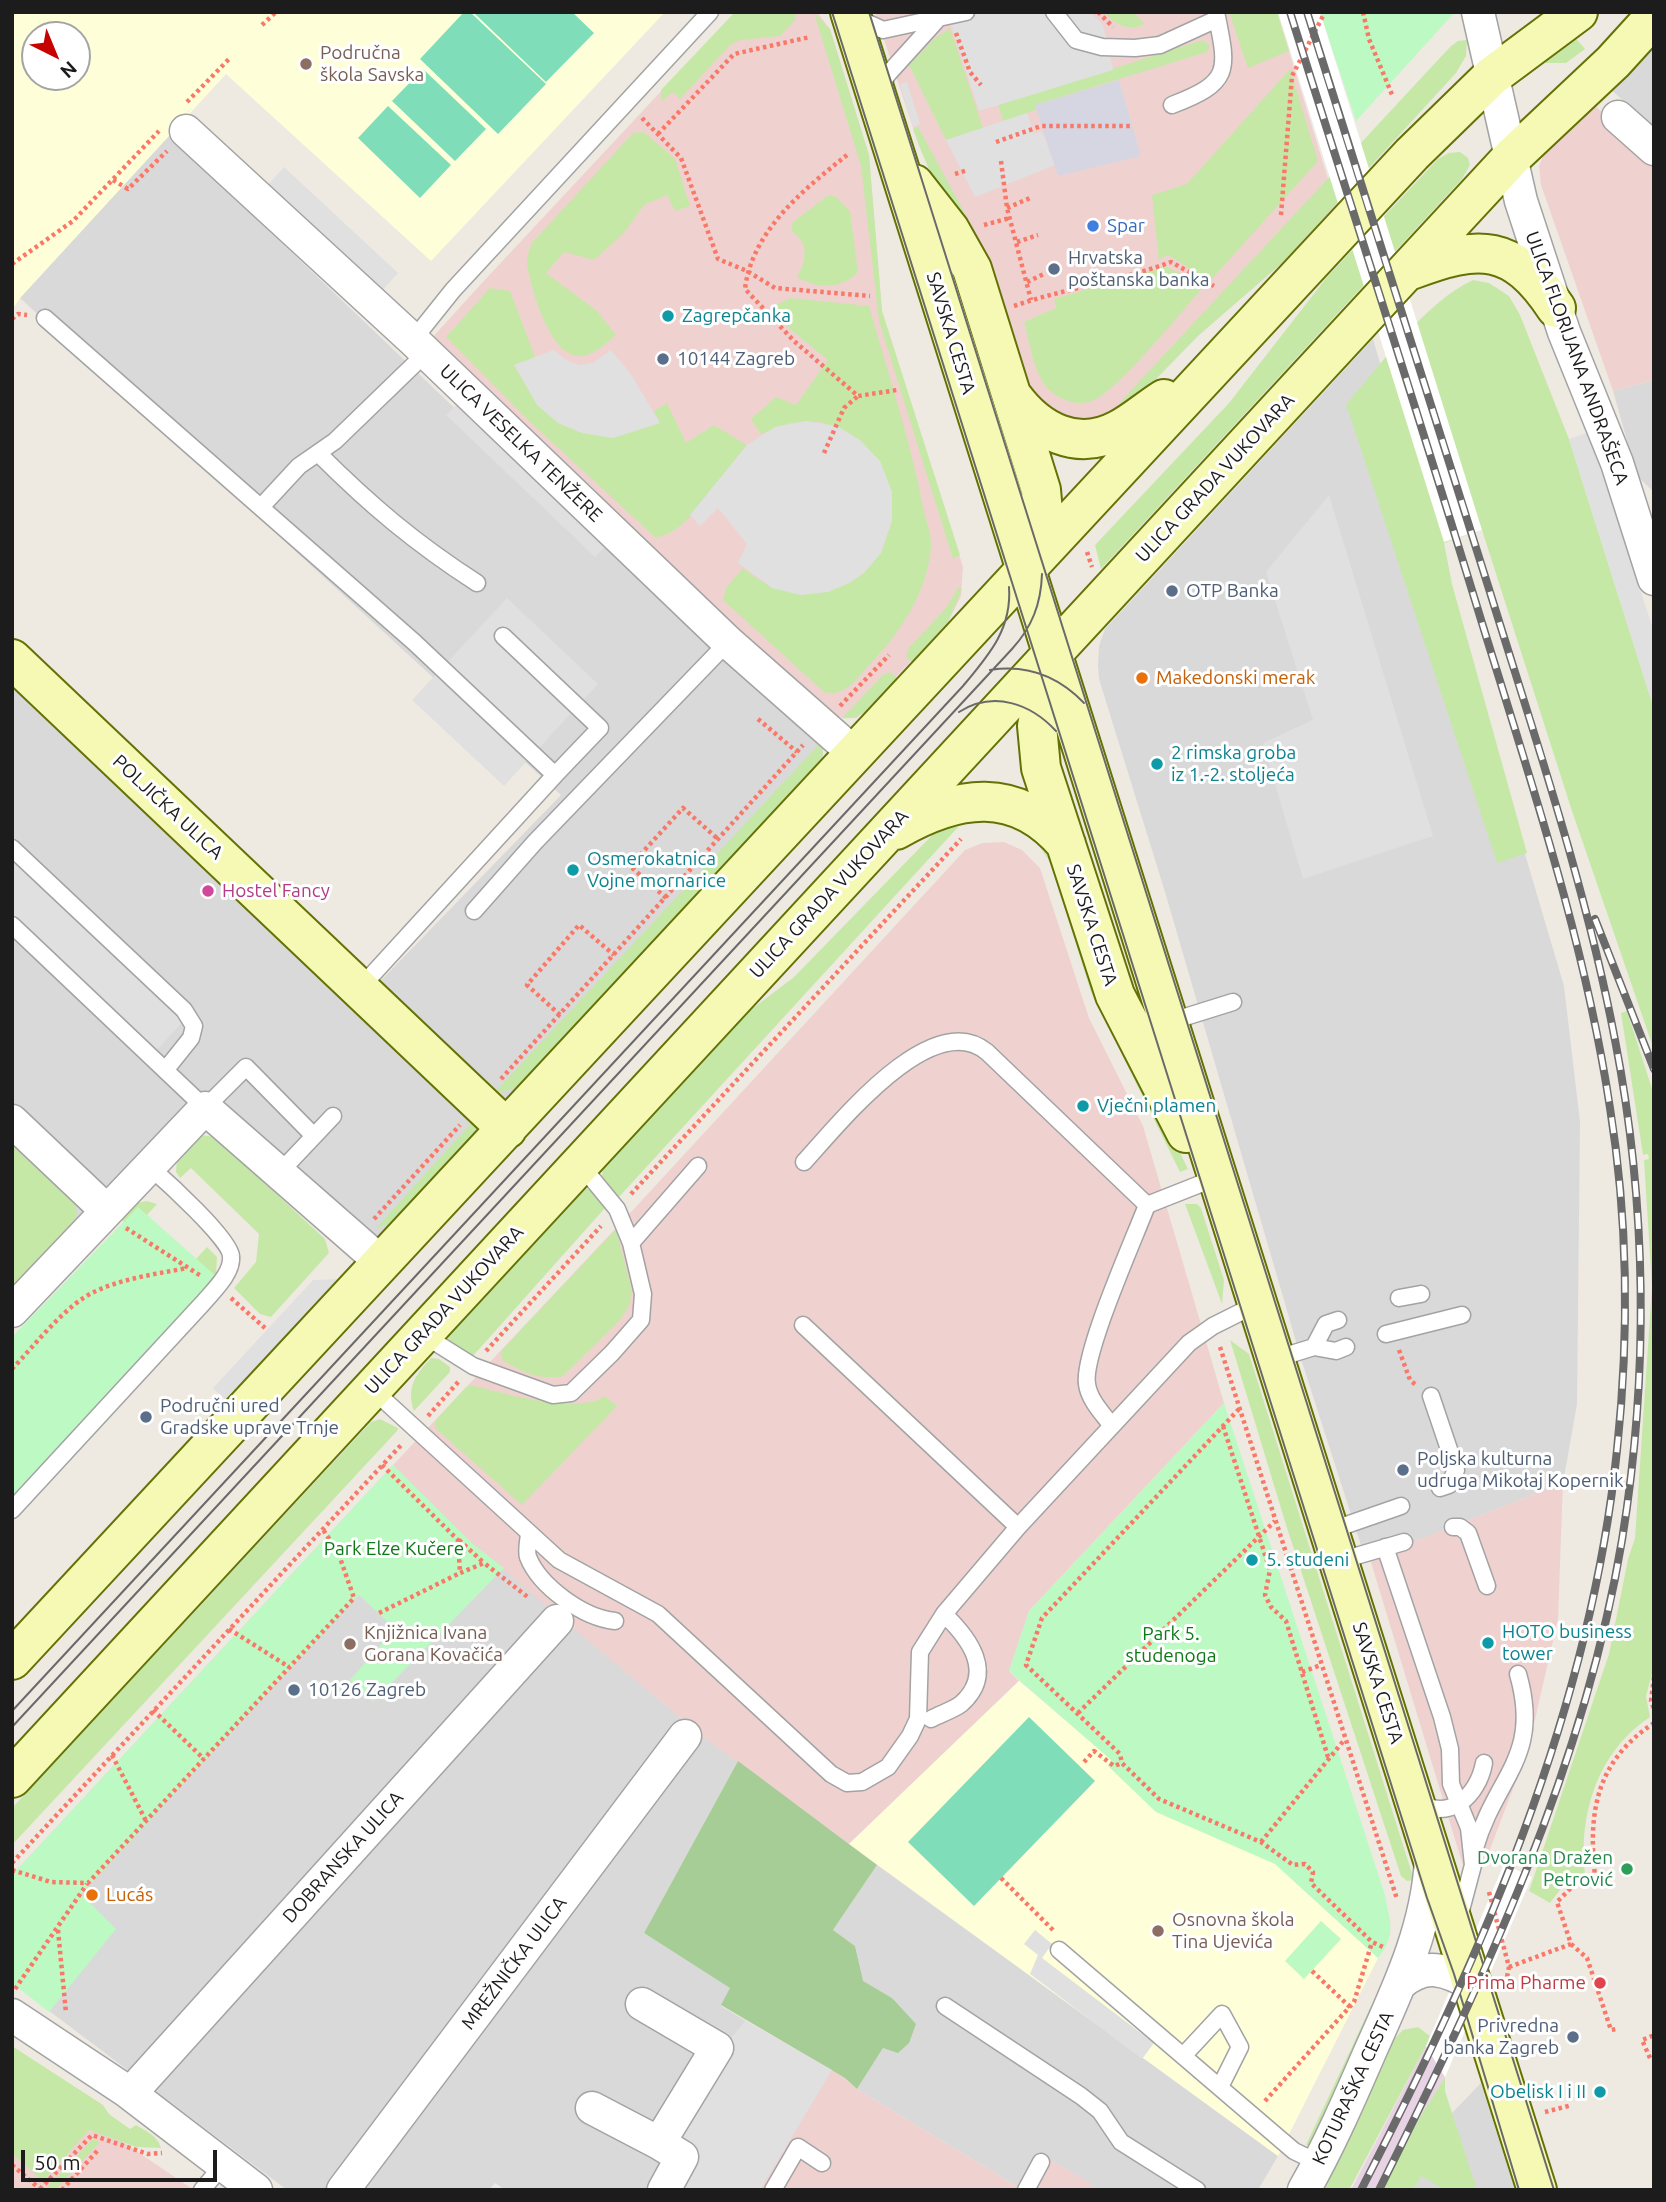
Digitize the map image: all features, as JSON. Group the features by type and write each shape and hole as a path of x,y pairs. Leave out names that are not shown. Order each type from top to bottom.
{"main road":[{"name":"SAVSKA CESTA","path":"850,12 1455,1930 1488,1989 1537,2190"},
{"path":"12,1660 1412,154 1492,76 1578,12"},
{"name":"ULICA GRADA VUKOVARA","path":"12,1778 1512,157 1613,62 1654,17"},
{"path":"899,165 950,230 972,269 1045,513 1027,570"},
{"path":"1406,272 1456,254 1474,251 1503,258 1530,275 1556,308"},
{"path":"1011,395 1031,419 1043,428 1056,435 1084,440 1120,430 1160,402 1206,377"},
{"name":"SAVSKA CESTA","path":"1052,653 1040,705 1036,744 1041,768 1121,1010 1187,1135 1218,1177"},
{"name":"POLJIČKA ULICA","path":"12,659 507,1129"},
{"path":"879,840 905,825 955,805 998,801 1044,822 1066,844"}],"street":[{"name":"ULICA FLORIJANA ANDRAŠECA","path":"1478,12 1521,201 1556,308 1617,463 1651,560"},
{"path":"1618,117 1654,149"},
{"name":"ULICA VESELKA TENŽERE","path":"177,122 419,347 729,642 824,723 855,754"},
{"path":"12,1311 112,1216 150,1167 205,1108 383,1263"},
{"path":"12,1121 112,1216"},
{"name":"DOBRANSKA ULICA","path":"128,2092 138,2085 557,1621"},
{"name":"MREŽNIČKA ULICA","path":"343,2190 685,1736"},
{"name":"KOTURAŠKA CESTA","path":"1311,2177 1400,1984 1424,1914 1431,1852"},
{"path":"1400,1984 1416,1972 1428,1968 1447,1971 1488,1989"},
{"path":"642,2004 717,2048 659,2143"},
{"path":"12,2015 128,2092 256,2190"},
{"path":"592,2108 682,2157 664,2190"}],"lane":[{"path":"261,507 299,466 335,441 419,347 453,290 710,12"},
{"path":"850,12 867,25 883,30 946,16"},
{"path":"1054,12 1076,40 1102,47 1135,48 1160,45 1217,15 1224,53 1219,78 1201,94 1172,105"},
{"path":"876,93 888,74 946,16"},
{"path":"45,318 414,642 555,775"},
{"path":"318,453 374,509 422,547 477,583"},
{"path":"360,988 600,728 503,636"},
{"path":"474,911 535,842 729,642"},
{"path":"513,822 535,842"},
{"path":"12,849 184,1010 194,1026 191,1038 167,1068"},
{"path":"12,925 167,1068 205,1108 246,1067 314,1136"},
{"path":"1169,1022 1233,1002"},
{"path":"804,1162 882,1078 944,1044 962,1039 976,1042 988,1052 1147,1205"},
{"path":"280,1172 332,1116"},
{"path":"422,1334 472,1366 533,1391 552,1395 571,1393 641,1320 643,1294 631,1243 617,1209 580,1164"},
{"path":"631,1243 698,1166"},
{"path":"12,1510 203,1303 231,1266 232,1254 221,1238 150,1167"},
{"path":"1112,1426 1096,1405 1087,1384 1093,1345 1147,1205 1218,1177"},
{"path":"1399,1298 1421,1294"},
{"path":"372,1389 529,1535 575,1570 607,1584 658,1614 831,1774 847,1783 862,1782 888,1767 910,1736 918,1719 920,1652 944,1614 1018,1527 1189,1343 1213,1326 1257,1304"},
{"path":"1390,1333 1462,1315"},
{"path":"1314,1347 1326,1324 1338,1320"},
{"path":"803,1325 1018,1527"},
{"path":"1275,1359 1314,1347 1336,1351 1346,1347"},
{"path":"1431,1396 1456,1470 1449,1485 1440,1489"},
{"path":"1334,1546 1401,1506"},
{"path":"1453,1527 1460,1527 1468,1533 1487,1586"},
{"path":"529,1535 527,1555 540,1577 598,1619 615,1621"},
{"path":"1334,1546 1385,1547 1404,1542"},
{"path":"1385,1547 1442,1717 1450,1749 1451,1784 1461,1804 1473,1853"},
{"path":"931,1719 961,1703 978,1678 977,1658 963,1632 944,1614"},
{"path":"1455,1930 1480,1830 1525,1737 1524,1695 1518,1674"},
{"path":"1414,1799 1436,1807 1461,1804 1476,1789 1484,1763"},
{"path":"1059,1950 1294,2151 1311,2177"},
{"path":"945,2006 1081,2096 1100,2111 1122,2142 1197,2190"},
{"path":"1183,2056 1222,2014 1240,2047 1220,2087"},
{"path":"773,2190 798,2147 822,2162"},
{"path":"1026,2190 1041,2162"},
{"path":"202,2190 222,2166"}],"path":[{"path":"261,25 276,12"},
{"path":"1281,215 1292,76 1325,12"},
{"path":"1363,12 1369,39 1393,97"},
{"path":"946,16 970,72 981,85"},
{"path":"658,134 734,54 810,37"},
{"path":"113,180 128,189 177,122 230,58"},
{"path":"642,118 681,158 718,259 747,271 775,288 870,296"},
{"path":"12,264 73,221 113,180 177,122"},
{"path":"996,142 1041,126 1132,126"},
{"path":"846,155 798,194 758,246 747,271 745,289 794,341 858,396"},
{"path":"1001,161 1007,208 1031,300"},
{"path":"955,174 968,170"},
{"path":"1007,208 1030,198"},
{"path":"978,227 1010,218"},
{"path":"1017,242 1038,235"},
{"path":"1010,308 1078,286 1140,274 1171,262 1214,286"},
{"path":"1027,282 1046,273"},
{"path":"824,453 844,408 858,396 897,390"},
{"path":"833,713 889,655"},
{"path":"758,719 797,752"},
{"path":"496,1085 805,743"},
{"path":"666,898 631,866 683,808 719,840"},
{"path":"12,1863 965,834"},
{"path":"560,1015 527,985 579,925 614,956"},
{"path":"372,1220 469,1116"},
{"path":"112,1216 209,1281"},
{"path":"12,1369 60,1318 94,1292 128,1279 187,1268"},
{"path":"226,1293 265,1328"},
{"path":"1390,1333 1410,1380 1431,1396"},
{"path":"1217,1339 1398,1901"},
{"path":"1239,1409 1042,1618 1026,1665 1120,1754 1122,1763 1158,1800 1261,1842 1293,1865 1298,1862 1310,1868 1311,1883 1372,1942 1393,1952"},
{"path":"1223,1426 1270,1570 1265,1595 1271,1607 1286,1620 1328,1757"},
{"path":"382,1465 458,1540 557,1621"},
{"path":"1078,1713 1275,1521"},
{"path":"12,1992 58,1929 78,1893 354,1599 338,1552 322,1528"},
{"path":"458,1540 460,1573"},
{"path":"379,1613 484,1563"},
{"path":"229,1629 289,1667"},
{"path":"1302,1672 1321,1665"},
{"path":"1654,1677 1651,1701 1654,1709"},
{"path":"153,1710 204,1759"},
{"path":"1617,2029 1611,2029 1587,1958 1571,1944 1556,1902 1577,1882 1595,1876 1591,1840 1600,1789 1617,1754 1654,1723"},
{"path":"1261,1842 1345,1739"},
{"path":"1084,1762 1094,1751 1114,1766 1122,1763"},
{"path":"112,1755 146,1821"},
{"path":"12,1870 51,1882 88,1883"},
{"path":"1001,1878 1058,1935 1059,1950"},
{"path":"1486,1882 1509,1967"},
{"path":"58,1929 66,2013"},
{"path":"1253,2116 1350,2007 1372,1942"},
{"path":"1488,1989 1509,1967 1571,1944"},
{"path":"1312,1970 1350,2007"},
{"path":"1650,2059 1642,2040 1652,2036 1654,2040"},
{"path":"1540,2114 1572,2105"},
{"path":"12,2165 41,2189 92,2135 148,2154 160,2154 167,2150"},
{"path":"61,2190 98,2150"}],"shaded area":[{"path":"12,12 665,12 431,261 226,74 20,298 12,310"},
{"path":"735,12 817,12 830,29 869,155 882,311 963,567 961,596 948,622 857,718 842,718 825,708 432,344 431,339"},
{"path":"875,12 1277,12 1336,205 1282,263 1199,335 1103,427 1036,413 967,240 919,146"},
{"path":"945,12 1090,12 1103,25 1113,70 979,111"},
{"path":"1654,35 1654,129 1606,85"},
{"path":"1119,80 1141,156 1058,176 1035,105"},
{"path":"907,82 920,124 913,127 900,84"},
{"path":"1592,103 1654,160 1654,380 1613,391 1541,185 1539,166 1544,154"},
{"path":"1027,113 1034,134 1042,131 1055,165 975,197 946,140"},
{"path":"169,135 511,462 623,564 810,724 823,748 823,755 818,764 372,1244 210,1096 12,1306 12,654 359,1003 561,795 20,298"},
{"path":"284,167 398,273 381,292 267,186"},
{"path":"1373,339 1564,986 1580,1122 1577,1404 1563,1483 1366,1561 1302,1362 1165,892 1099,679 1098,666 1099,646 1105,629"},
{"path":"554,350 566,360 579,365 593,363 611,350 630,373 660,423 613,438 582,433 558,423 537,405 514,365"},
{"path":"1654,380 1654,492 1637,476 1613,391"},
{"path":"459,402 608,544 595,557 446,415"},
{"path":"806,421 837,426 860,440 880,461 892,492 892,521 881,553 864,573 828,592 801,595 772,588 738,563 747,544 718,508 700,526 690,515 747,445 775,427"},
{"path":"1589,432 1654,632 1654,709 1569,439"},
{"path":"1329,495 1433,836 1303,879 1263,743 1313,720 1266,572"},
{"path":"507,598 598,684 504,786 412,700"},
{"path":"1004,842 1022,850 1040,868 1089,1018 1143,1126 1224,1403 1029,1611 1009,1671 1019,1681 849,1844 702,1736 473,1544 393,1465 965,850 982,843"},
{"path":"12,848 190,1014 156,1051 12,918"},
{"path":"339,1279 227,1401 213,1388 313,1280"},
{"path":"393,1465 504,1568 702,1736 738,1761 644,1933 731,1988 721,2006 746,2021 725,2046 681,2134 699,2148 677,2190 505,2190 495,2183 489,2190 287,2190 12,1983 12,1875"},
{"path":"1563,1483 1558,1619 1528,1750 1487,1857 1470,1889 1370,1559"},
{"name":"Osnovna škola Tina Ujevića","path":"1019,1681 1112,1760 1108,1766 1275,1864 1378,1958 1278,2156 849,1844"},
{"path":"877,1865 1278,2156 1258,2190 1089,2190 1091,2184 1038,2153 1018,2187 857,2089 883,2048 892,1998 862,1981 855,1946 833,1930"},
{"path":"1035,1930 1052,1944 1042,1958 1154,2043 1142,2059 1030,1974 1038,1955 1024,1944"},
{"path":"746,2021 845,2078 857,2089 1018,2187 1038,2153 1092,2184 1089,2190 677,2190 699,2148 680,2134"},
{"path":"746,2021 832,2070 760,2190 677,2190 699,2148 680,2134 725,2046"},
{"path":"1426,2046 1445,2077 1420,2117 1383,2190 1351,2190"},
{"path":"12,2067 194,2190 12,2190"},
{"path":"1481,2083 1515,2190 1413,2190 1453,2112"}],"green space":[{"path":"464,12 470,12 546,84 498,134 420,59"},
{"path":"473,12 572,12 594,33 546,82"},
{"path":"735,12 795,12 796,19 780,36 740,40 730,45 680,99 673,92 661,102 661,90"},
{"path":"1104,12 1133,12 1145,24 1123,26"},
{"path":"1229,12 1277,12 1289,51 1248,68"},
{"path":"1320,12 1455,12 1356,121"},
{"path":"814,13 830,29 869,155 882,311 960,555 953,559 879,321 861,166"},
{"path":"950,28 983,128 946,140 909,65 935,38"},
{"path":"1571,33 1585,49 1566,63 1535,63"},
{"path":"1203,40 1210,46 1207,52 1035,105 1036,110 1003,121 998,105"},
{"path":"1467,40 1466,56 1456,73 1282,263 1199,335 1121,415 1113,414 1123,399 1450,47 1458,41"},
{"path":"423,69 486,129 455,161 392,101"},
{"path":"1290,69 1318,161 1210,281 1168,255 1159,260 1152,195 1187,184"},
{"path":"388,106 451,165 420,198 358,138"},
{"path":"918,127 974,230 989,265 965,235 945,201 913,129"},
{"path":"644,132 675,159 690,206 675,211 667,195 644,205 623,234 594,260 564,252 546,273 597,311 616,335 590,354 579,356 569,353 551,334 538,304 527,265 531,244 633,133"},
{"path":"1460,152 1468,158 1470,165 1462,179 1101,569 1095,545 1229,403 1327,277 1438,159 1449,153"},
{"path":"827,196 835,196 850,211 858,272 845,282 812,284 797,277 805,252 801,240 791,231 793,222"},
{"path":"1165,266 1205,285 1150,349 1117,382 1092,401 1070,402 1050,391 1035,366 1024,322 1056,308 1054,299"},
{"path":"1473,280 1489,283 1509,296 1520,315 1569,439 1654,709 1654,1050 1571,808 1482,530 1444,543 1452,584 1527,853 1497,863 1346,404 1421,319 1455,290"},
{"path":"490,288 510,291 536,359 514,365 660,423 654,411 667,403 686,443 714,425 747,445 706,500 680,526 655,537 529,421 446,337"},
{"path":"790,298 869,306 912,456 931,538 924,581 901,626 855,681 838,692 831,693 824,692 723,600 726,588 743,568 768,584 794,592 821,591 849,583 822,422 790,423 761,434 751,419 776,397 796,405 828,360 774,316 776,305"},
{"path":"958,588 962,589 948,622 912,662 906,657 908,649 946,608"},
{"path":"890,672 897,678 873,705 859,716 842,718 883,675"},
{"path":"822,741 823,755 818,764 521,1084 510,1090 495,1092"},
{"path":"970,814 618,1198 602,1176 603,1169 744,1015 794,977 944,823"},
{"path":"1035,840 1053,852 1103,997 1188,1169 1180,1172 1091,992 1050,862"},
{"path":"1627,1011 1654,1095 1654,1666 1646,1696 1650,1717 1617,1747 1595,1786 1585,1829 1585,1874 1566,1882 1550,1903 1529,1891 1609,1654 1628,1559 1635,1538 1652,1287 1644,1160 1649,1159 1648,1154 1643,1155 1621,1013"},
{"path":"476,1118 475,1130 470,1140 393,1222 375,1229"},
{"path":"201,1135 215,1137 325,1239 329,1253 271,1317 260,1314 234,1288 256,1262 259,1234 191,1168 180,1178 176,1172 177,1159"},
{"path":"12,1145 75,1203 77,1214 71,1225 12,1288"},
{"path":"586,1188 593,1191 605,1208 472,1357 444,1340"},
{"path":"147,1201 157,1204 147,1215 195,1260 207,1247 217,1257 216,1274 207,1275 121,1220 137,1203"},
{"path":"1185,1204 1197,1204 1201,1208 1224,1280 1222,1304"},
{"path":"138,1207 217,1277 12,1496 12,1337"},
{"path":"616,1229 632,1291 629,1306 620,1320 563,1376 531,1374 502,1360 501,1351"},
{"path":"1230,1340 1249,1354 1414,1880 1407,1881 1401,1876 1287,1528"},
{"path":"431,1358 439,1359 450,1367 450,1372 414,1411 411,1395 414,1382"},
{"path":"471,1385 559,1403 593,1401 605,1396 617,1406 522,1505 435,1428 436,1420 466,1387"},
{"name":"Park 5. studenoga","path":"1224,1403 1385,1895 1391,1928 1388,1942 1378,1958 1275,1864 1156,1812 1108,1766 1111,1760 1009,1671 1029,1611"},
{"path":"380,1419 398,1428 397,1431 12,1845 12,1808 371,1422"},
{"name":"Park Elze Kučere","path":"393,1465 473,1544 504,1568 373,1702 350,1680 395,1629 359,1595 81,1894 116,1929 49,2012 12,1983 12,1875"},
{"path":"1029,1717 1095,1781 974,1906 908,1842"},
{"path":"738,1761 877,1865 833,1930 855,1946 863,1981 892,1998 916,2024 909,2043 898,2053 883,2048 857,2089 845,2078 721,2005 730,1988 644,1933"},
{"path":"1321,1921 1341,1939 1304,1979 1285,1961"},
{"path":"1371,2006 1377,2007 1313,2146 1306,2145"},
{"path":"1418,2027 1430,2036 1426,2046 1349,2190 1319,2190 1391,2042 1403,2030"},
{"path":"12,2046 103,2105 109,2114 130,2129 136,2125 148,2132 161,2148 136,2147 89,2130 43,2181 12,2153"},
{"path":"1445,2077 1445,2091 1477,2190 1445,2190 1421,2176 1413,2190 1383,2190 1420,2117"},
{"path":"93,2139 100,2142 55,2190 47,2187"}],"pier":[{"path":"1278,12 1320,12 1482,530 1444,542"},
{"path":"1504,1864 1532,1877 1445,2077 1426,2046"}],"tram line":[{"path":"832,12 1427,1898 1454,1974 1519,2190"},
{"path":"869,12 1554,2190"},
{"path":"12,1727 1012,649 1034,614 1040,595 1042,574"},
{"path":"12,1711 963,686 990,652 1003,629 1007,616 1009,587"},
{"path":"990,670 1017,669 1042,674 1064,686 1084,703"},
{"path":"959,712 985,702 1011,703 1024,707 1056,731"}],"railway":[{"path":"1290,12 1435,470 1555,863 1586,985 1610,1108 1620,1193 1625,1279 1621,1407 1603,1548 1582,1644 1556,1738 1488,1923 1448,2013 1361,2190"},
{"path":"1307,12 1541,757 1590,926 1626,1102 1641,1290 1637,1415 1631,1478 1605,1625 1582,1709 1556,1792 1525,1874 1455,2033 1379,2190"},
{"path":"1595,919 1654,1069"}],"place":[{"name":"Područna škola Savska","path":"306,64"},
{"name":"Spar","path":"1093,226"},
{"name":"Hrvatska poštanska banka","path":"1054,269"},
{"name":"Zagrepčanka","path":"668,316"},
{"name":"10144 Zagreb","path":"663,359"},
{"name":"OTP Banka","path":"1172,591"},
{"name":"Makedonski merak","path":"1142,678"},
{"name":"2 rimska groba iz 1.-2. stoljeća","path":"1157,764"},
{"name":"Osmerokatnica Vojne mornarice","path":"573,870"},
{"name":"Hostel Fancy","path":"208,891"},
{"name":"Vječni plamen","path":"1083,1106"},
{"name":"Područni ured Gradske uprave Trnje","path":"146,1417"},
{"name":"Poljska kulturna udruga Mikołaj Kopernik","path":"1403,1470"},
{"name":"5. studeni","path":"1252,1560"},
{"name":"HOTO business tower","path":"1488,1643"},
{"name":"Knjižnica Ivana Gorana Kovačića","path":"350,1644"},
{"name":"10126 Zagreb","path":"294,1690"},
{"name":"Dvorana Dražen Petrović","path":"1627,1869"},
{"name":"Lucás","path":"92,1895"},
{"name":"Osnovna škola Tina Ujevića","path":"1158,1931"},
{"name":"Prima Pharme","path":"1600,1983"},
{"name":"Privredna banka Zagreb","path":"1573,2037"},
{"name":"Obelisk I i II","path":"1600,2092"}]}
